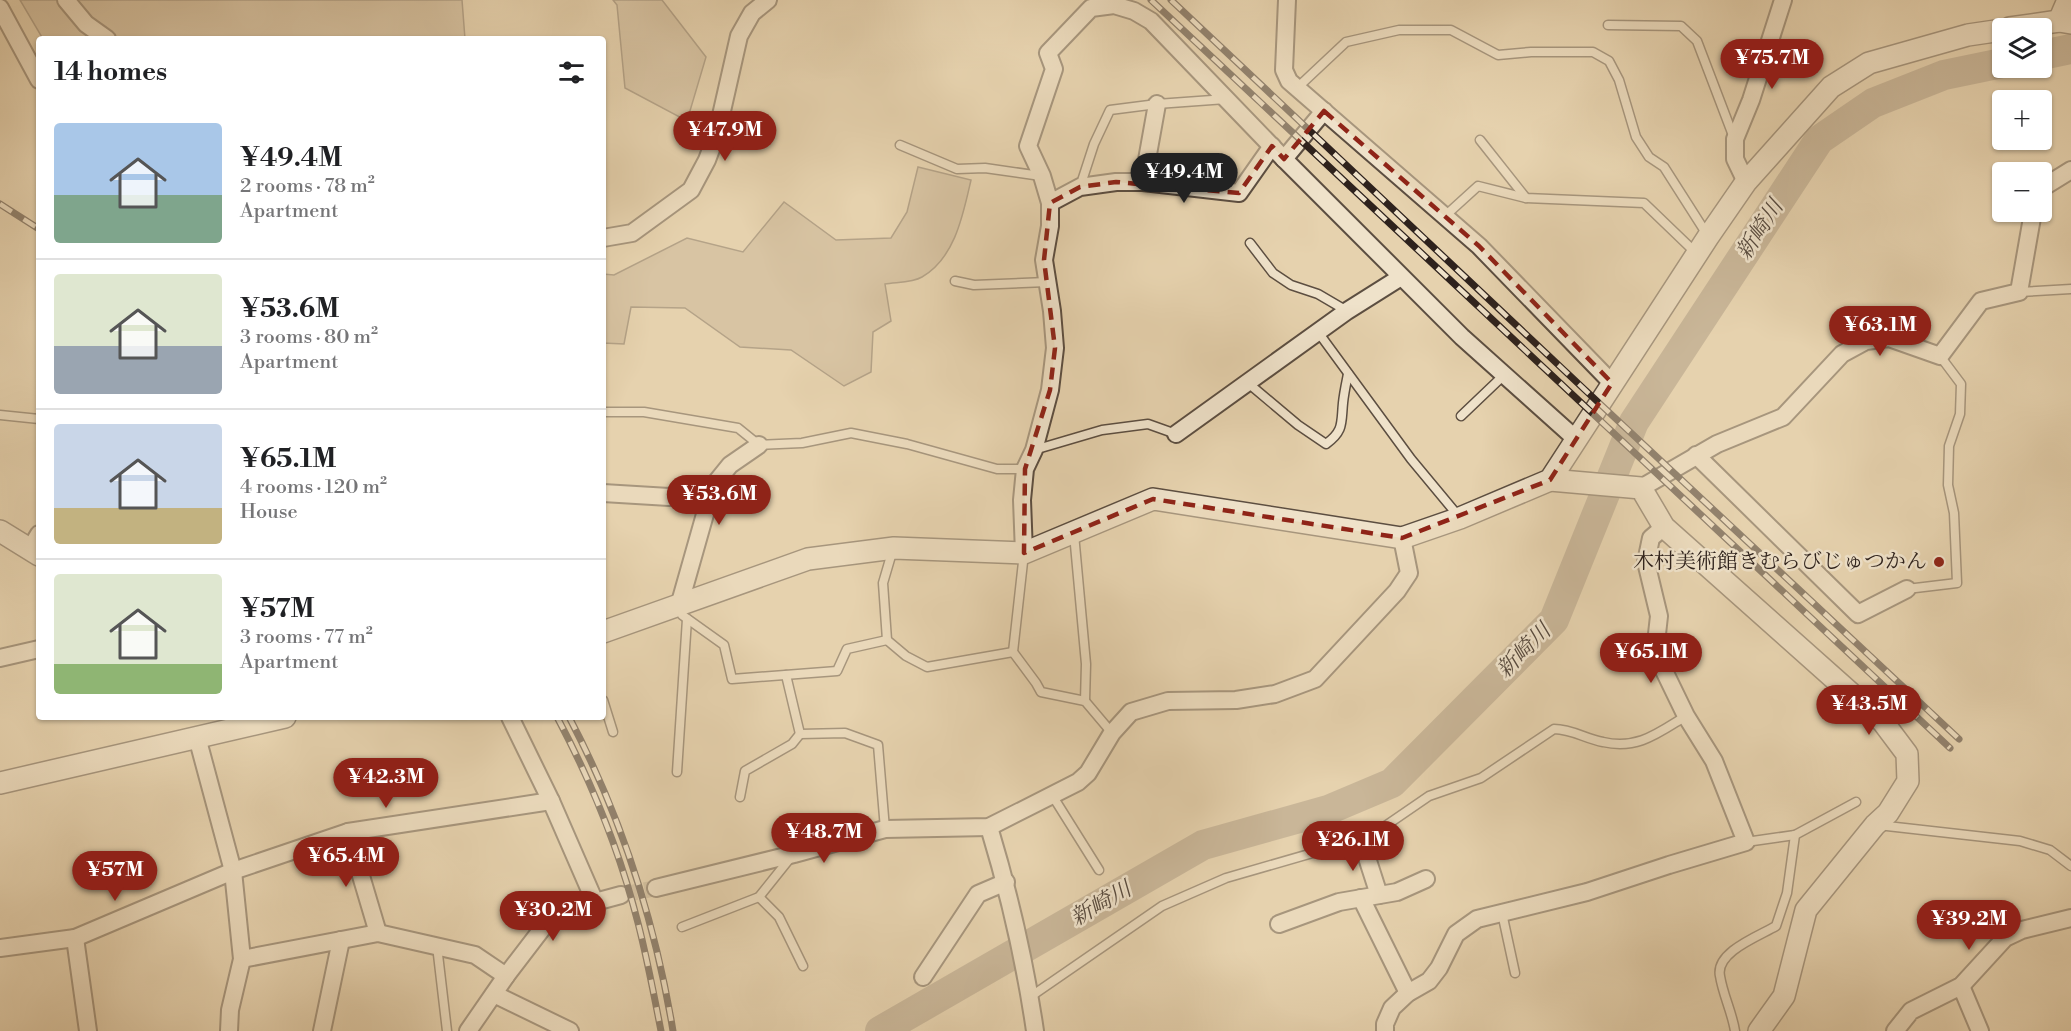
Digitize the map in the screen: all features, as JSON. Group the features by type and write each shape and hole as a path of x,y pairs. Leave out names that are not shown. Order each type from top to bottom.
{"street":[{"path":"66,0 86,24 103,36"},
{"path":"606,237 632,233 690,190 707,160 717,133 739,36 752,13 768,0"},
{"path":"1746,182 1735,159 1734,139 1750,100 1783,0"},
{"path":"2065,22 2068,0"},
{"path":"1290,2 1284,70 1289,81 1479,246 1612,383"},
{"path":"1024,553 1022,500 1024,469 1034,450 1050,390 1055,348 1044,260 1050,226 1050,203 1042,176 1028,146 1054,69 1047,53 1091,8 1114,5 1134,10 1151,21 1401,277 1504,375 1577,440"},
{"path":"0,8 36,74"},
{"path":"1550,480 1746,182 1830,87 1869,63 1968,35 1992,31"},
{"path":"1143,182 1157,104"},
{"path":"1284,159 1324,111"},
{"path":"1050,203 1080,187 1116,182 1143,182 1239,193 1272,146"},
{"path":"2052,182 2071,170"},
{"path":"606,631 683,612 808,559 894,548 1024,553 1154,499 1402,538 1460,518 1550,480 1635,488 1717,444 1783,417 1842,354 1866,341 1889,338 1940,356 1981,301 2019,292 2031,222"},
{"path":"1176,434 1347,311 1401,277"},
{"path":"683,612 713,486 730,465 759,445"},
{"path":"1696,455 1858,614 1907,589"},
{"path":"606,494 669,497 713,486"},
{"path":"1635,488 1664,527 1883,722 1907,754 1908,781 1888,813 1875,825 1806,910 1784,996 1759,1031"},
{"path":"1385,1031 1385,1024 1392,1008 1408,993 1429,981 1456,934 1477,919 1587,892 1746,842 1714,761 1686,716 1655,652 1659,616 1646,562 1651,538 1664,527"},
{"path":"0,531 36,546"},
{"path":"656,888 885,829 989,827 1078,782 1088,773 1112,733 1131,712 1168,701 1236,700 1275,694 1315,679 1397,591 1408,573 1402,538"},
{"path":"0,658 36,650"},
{"path":"0,783 206,729 265,720"},
{"path":"511,720 551,801 595,902"},
{"path":"206,729 233,871 242,959 230,1010 229,1031"},
{"path":"0,948 75,938 233,871 348,832 551,801"},
{"path":"989,827 1006,882 1029,989 1035,1031"},
{"path":"348,832 378,933"},
{"path":"1361,839 1379,895"},
{"path":"1280,924 1339,902 1397,892 1426,879"},
{"path":"923,977 978,894 1006,882"},
{"path":"468,1031 545,925 595,902 621,895"},
{"path":"1361,898 1408,993"},
{"path":"1895,1031 1911,1011 1961,986 2005,938 2022,930 2071,918"},
{"path":"242,959 378,933 475,955 506,976"},
{"path":"75,938 88,1031"},
{"path":"322,1031 341,940"},
{"path":"1961,986 1980,1031"},
{"path":"494,994 570,1031"}],"lane":[{"path":"1608,25 1681,26 1697,41 1734,139"},
{"path":"1297,88 1346,42 1399,30 1451,30 1498,55 1593,51 1609,61 1619,80 1636,137 1649,158 1664,167 1703,245"},
{"path":"1080,187 1094,144 1110,110 1227,99"},
{"path":"1480,140 1526,198"},
{"path":"900,145 957,169 984,168 1042,176"},
{"path":"1445,216 1478,186 1526,198 1644,203 1703,245"},
{"path":"1250,243 1273,273 1291,285 1318,294 1347,311"},
{"path":"955,281 974,285 1047,282"},
{"path":"2019,292 2071,289"},
{"path":"1318,332 1411,459 1460,518"},
{"path":"1907,589 1957,583 1954,513 1948,485 1949,446 1960,414 1961,384 1940,356"},
{"path":"1248,383 1298,425 1326,444 1335,438 1342,424 1348,374"},
{"path":"1461,416 1504,375"},
{"path":"606,412 644,412 738,428 759,445 802,443 851,433 907,444 997,470 1024,469"},
{"path":"0,415 36,419"},
{"path":"1034,450 1101,430 1148,424 1176,434"},
{"path":"1074,532 1086,664 1085,701"},
{"path":"894,548 883,583 887,640 906,656 927,667 1012,652"},
{"path":"1024,553 1012,652 1041,692 1085,701 1112,733"},
{"path":"683,612 724,645 732,679 837,671 847,649 887,640"},
{"path":"677,772 683,612"},
{"path":"786,675 800,734"},
{"path":"606,710 613,732"},
{"path":"1029,989 1162,906 1226,878 1361,839 1378,831 1429,796 1481,778 1554,729 1567,729 1603,742 1628,744 1646,740 1686,716"},
{"path":"800,734 845,733 878,745 885,829"},
{"path":"740,797 745,771 792,744 800,734"},
{"path":"1052,795 1099,870"},
{"path":"1746,842 1794,835 1856,802"},
{"path":"1875,825 2020,841 2050,850 2071,866"},
{"path":"1735,1031 1719,974 1720,963 1728,953 1776,926 1786,893 1794,835"},
{"path":"682,927 759,897 794,854"},
{"path":"759,897 779,917 803,966"},
{"path":"1502,913 1515,973"},
{"path":"436,946 447,1031"}],"highlighted area":[{"path":"1324,111 1479,246 1612,383 1550,480 1402,538 1153,499 1024,553 1025,469 1050,390 1055,348 1044,260 1050,203 1080,187 1116,182 1239,193 1272,146 1284,159"}],"shaded area":[{"path":"20,0 462,0 465,36 41,36"},
{"path":"613,0 662,0 706,57 687,121 625,88 617,5"},
{"path":"918,167 971,180 961,221 942,259 933,269 918,279 885,284 891,321 873,332 871,372 844,386 791,350 740,347 685,308 631,307 624,344 606,343 606,274 614,275 687,238 743,252 784,202 836,240 891,238 907,212"}],"waterway":[{"name":"新崎川","path":"2052,53 2071,49"},
{"name":"新崎川","path":"880,1031 1203,845 1328,810 1392,783 1554,620 1634,422 1819,140 1873,103 1944,75 1992,65"}],"tunnel":[{"path":"621,895 656,888"}],"railway":[{"path":"1151,0 1950,748"},
{"path":"1171,0 1959,739"},
{"path":"0,204 36,227"},
{"path":"558,720 593,792 623,870 641,936 661,1031"},
{"path":"571,720 605,792 634,870 656,949 673,1031"}],"place":[{"name":"木村美術館きむらびじゅつかん","path":"1939,562"}]}
